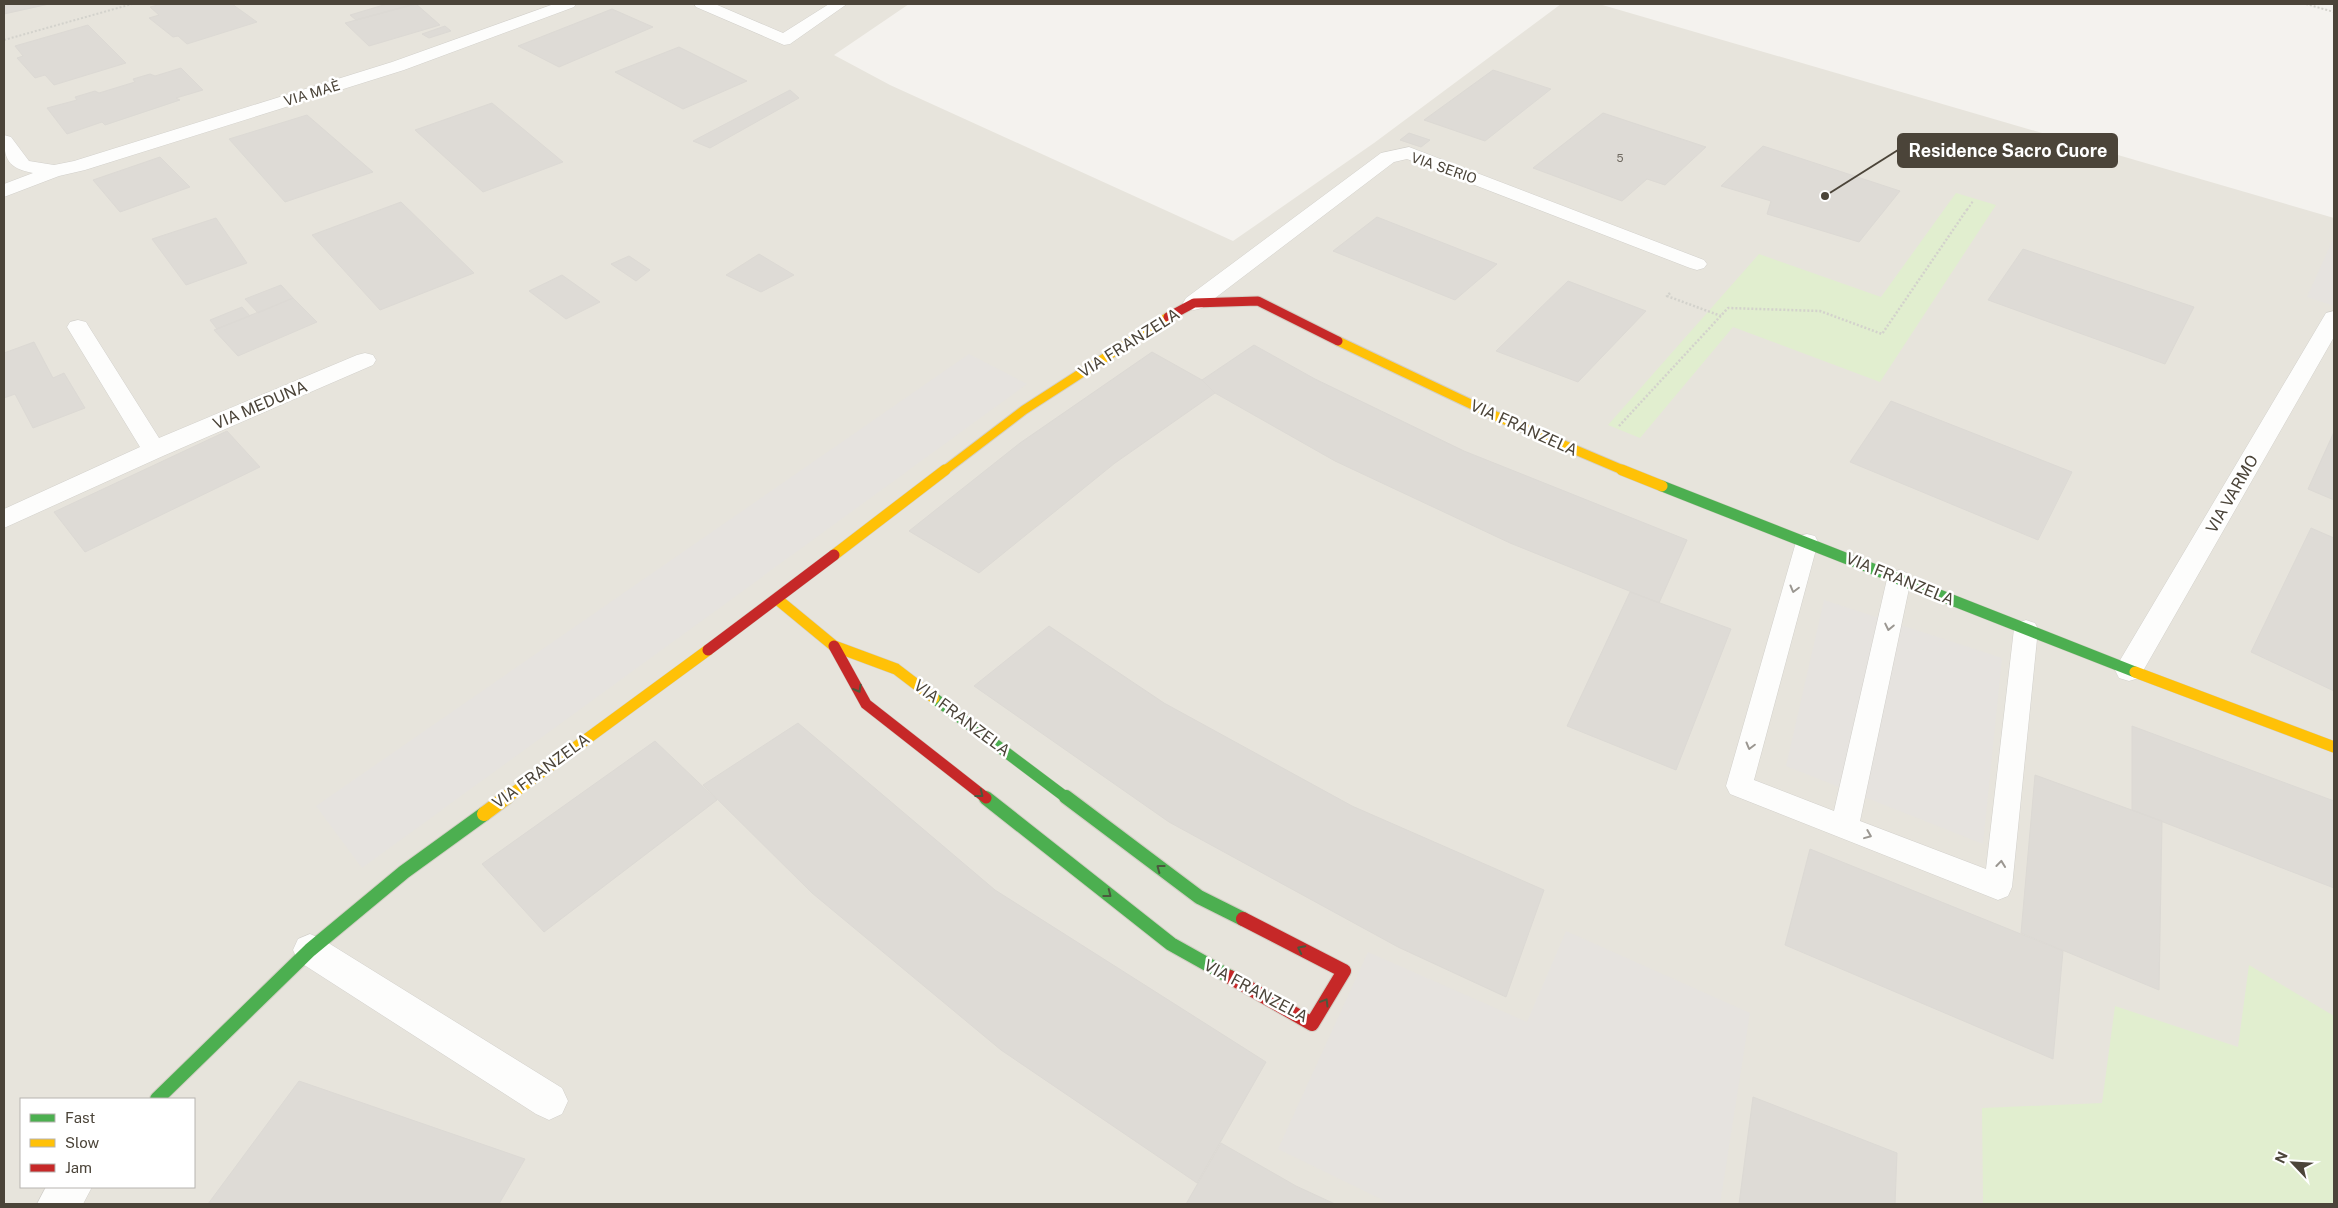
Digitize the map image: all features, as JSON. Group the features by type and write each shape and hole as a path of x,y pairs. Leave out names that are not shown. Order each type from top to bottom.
{"street":[{"name":"VIA MAÈ","path":"4,191 54,171 78,166 398,66 568,4"},
{"path":"702,4 784,40 839,4"},
{"name":"VIA MAÈ","path":"4,141 24,165 54,171"},
{"name":"VIA SERIO","path":"1194,303 1388,157 1409,153 1697,264"},
{"name":"VIA FRANZELA","path":"158,1098 310,950 404,872 776,599 1024,410 1166,318 1194,303 1258,301 1415,380 1590,458 2129,670 2334,747"},
{"name":"VIA VARMO","path":"2129,670 2334,318"},
{"path":"78,327 154,450"},
{"name":"VIA MEDUNA","path":"4,519 154,450 366,360"},
{"name":"VIA FRANZELA","path":"776,599 834,646 896,669 1199,896 1344,971 1312,1024 1171,944 881,716 866,704 834,646"},
{"path":"310,950 549,1100"},
{"path":"56,1204 72,1188"}],"lane":[{"path":"1806,542 1739,786 1998,886 2026,629"},
{"path":"1845,826 1899,579"}],"path":[{"path":"4,40 132,4"},
{"path":"2306,4 2334,12"},
{"path":"1590,458 1728,308 1820,310 1882,334 1973,201"}],"shaded area":[{"path":"4,4 909,4 834,55 890,85 1233,241 1374,143 1561,4 1599,4 2334,218 2334,1204 4,1204"},
{"path":"2334,237 2334,306 2307,297"},
{"path":"969,354 1027,384 362,868 316,806"},
{"path":"1824,600 2002,658 1983,844 1786,766"},
{"path":"1566,931 1750,1013 1720,1204 1391,1204 1278,1149 1368,952 1527,1022"}],"green space":[{"path":"1956,193 1996,205 1880,382 1733,327 1640,438 1608,425 1759,254 1881,297"},
{"path":"2249,965 2334,1016 2334,1204 1983,1204 1982,1108 2102,1103 2115,1006 2238,1047"}],"building":[{"path":"4,4 49,4 4,14"},
{"path":"162,4 232,4 257,22 187,44 178,36 173,37 149,18 159,15 150,7"},
{"path":"387,4 414,4 356,20 350,15"},
{"path":"416,4 440,25 369,46 345,23"},
{"path":"612,9 653,27 559,67 518,46"},
{"path":"88,25 126,63 54,85 45,75 35,78 17,58 23,56 15,46"},
{"path":"445,26 451,31 429,38 422,34"},
{"path":"679,47 747,81 683,109 615,72"},
{"path":"181,68 203,90 176,98 180,100 105,125 102,122 67,134 47,108 77,100 75,97 95,91 99,93 135,82 133,79 150,74 155,76"},
{"path":"1493,70 1551,89 1485,141 1424,120"},
{"path":"790,90 799,98 710,148 693,141"},
{"path":"492,103 563,162 483,192 415,130"},
{"path":"1603,113 1706,147 1665,185 1647,179 1622,201 1533,168"},
{"path":"307,115 373,172 285,202 229,139"},
{"path":"1409,133 1430,140 1421,147 1400,140"},
{"path":"1763,146 1900,191 1859,242 1767,214 1771,201 1721,186"},
{"path":"160,157 190,187 120,212 93,180"},
{"path":"401,202 474,273 380,310 312,235"},
{"path":"1377,217 1497,264 1455,300 1333,251"},
{"path":"216,218 247,263 186,285 152,239"},
{"path":"2023,249 2194,307 2165,364 1988,300"},
{"path":"759,254 794,275 761,292 726,275"},
{"path":"629,256 650,270 636,281 611,264"},
{"path":"562,275 600,302 566,319 529,291"},
{"path":"1568,281 1646,311 1578,382 1496,351"},
{"path":"281,285 293,298 258,313 245,299"},
{"path":"293,298 317,322 238,356 214,330"},
{"path":"242,307 250,316 217,329 210,320"},
{"path":"34,342 53,378 64,373 85,408 33,428 15,394 4,398 4,353"},
{"path":"1254,345 1315,379 1464,451 1687,540 1659,603 1510,543 1335,461 1215,393 1202,380"},
{"path":"1152,352 1202,380 1215,393 1115,463 979,573 909,531 1020,443"},
{"path":"1891,401 2072,472 2038,540 1850,462"},
{"path":"227,431 260,467 85,552 54,512"},
{"path":"2334,432 2334,500 2308,489"},
{"path":"2311,528 2334,538 2334,691 2251,652"},
{"path":"1630,592 1731,629 1676,770 1567,726"},
{"path":"1049,626 1164,703 1352,806 1544,890 1506,997 1398,947 1169,822 974,686"},
{"path":"798,723 995,890 1266,1062 1197,1183 1001,1050 812,893 703,785"},
{"path":"2132,726 2334,801 2334,888 2132,810"},
{"path":"655,741 717,800 544,932 482,864"},
{"path":"2035,775 2162,821 2159,990 2021,933"},
{"path":"1810,849 2063,951 2053,1059 1785,945"},
{"path":"299,1081 525,1159 499,1204 208,1204"},
{"path":"1753,1097 1897,1153 1895,1204 1739,1204"},
{"path":"1221,1143 1296,1186 1335,1204 1186,1204"}],"traffic: fast":[{"path":"1662,486 2135,672"},
{"path":"934,698 1199,897 1243,919"},
{"path":"986,798 1171,944 1230,977"},
{"path":"158,1098 310,950 404,872 484,814"}],"traffic: slow":[{"path":"834,555 1024,410 1168,317"},
{"path":"1338,341 1498,417 1579,453 1662,486"},
{"path":"777,599 834,646 896,669 934,698"},
{"path":"484,814 708,650"},
{"path":"2135,672 2334,747"}],"traffic: jam":[{"path":"1168,317 1194,303 1258,301 1338,341"},
{"path":"708,650 834,555"},
{"path":"834,646 866,704 986,798"},
{"path":"1230,977 1312,1024 1344,971 1243,919"}],"place":[{"name":"Residence Sacro Cuore","path":"1825,196"}]}
